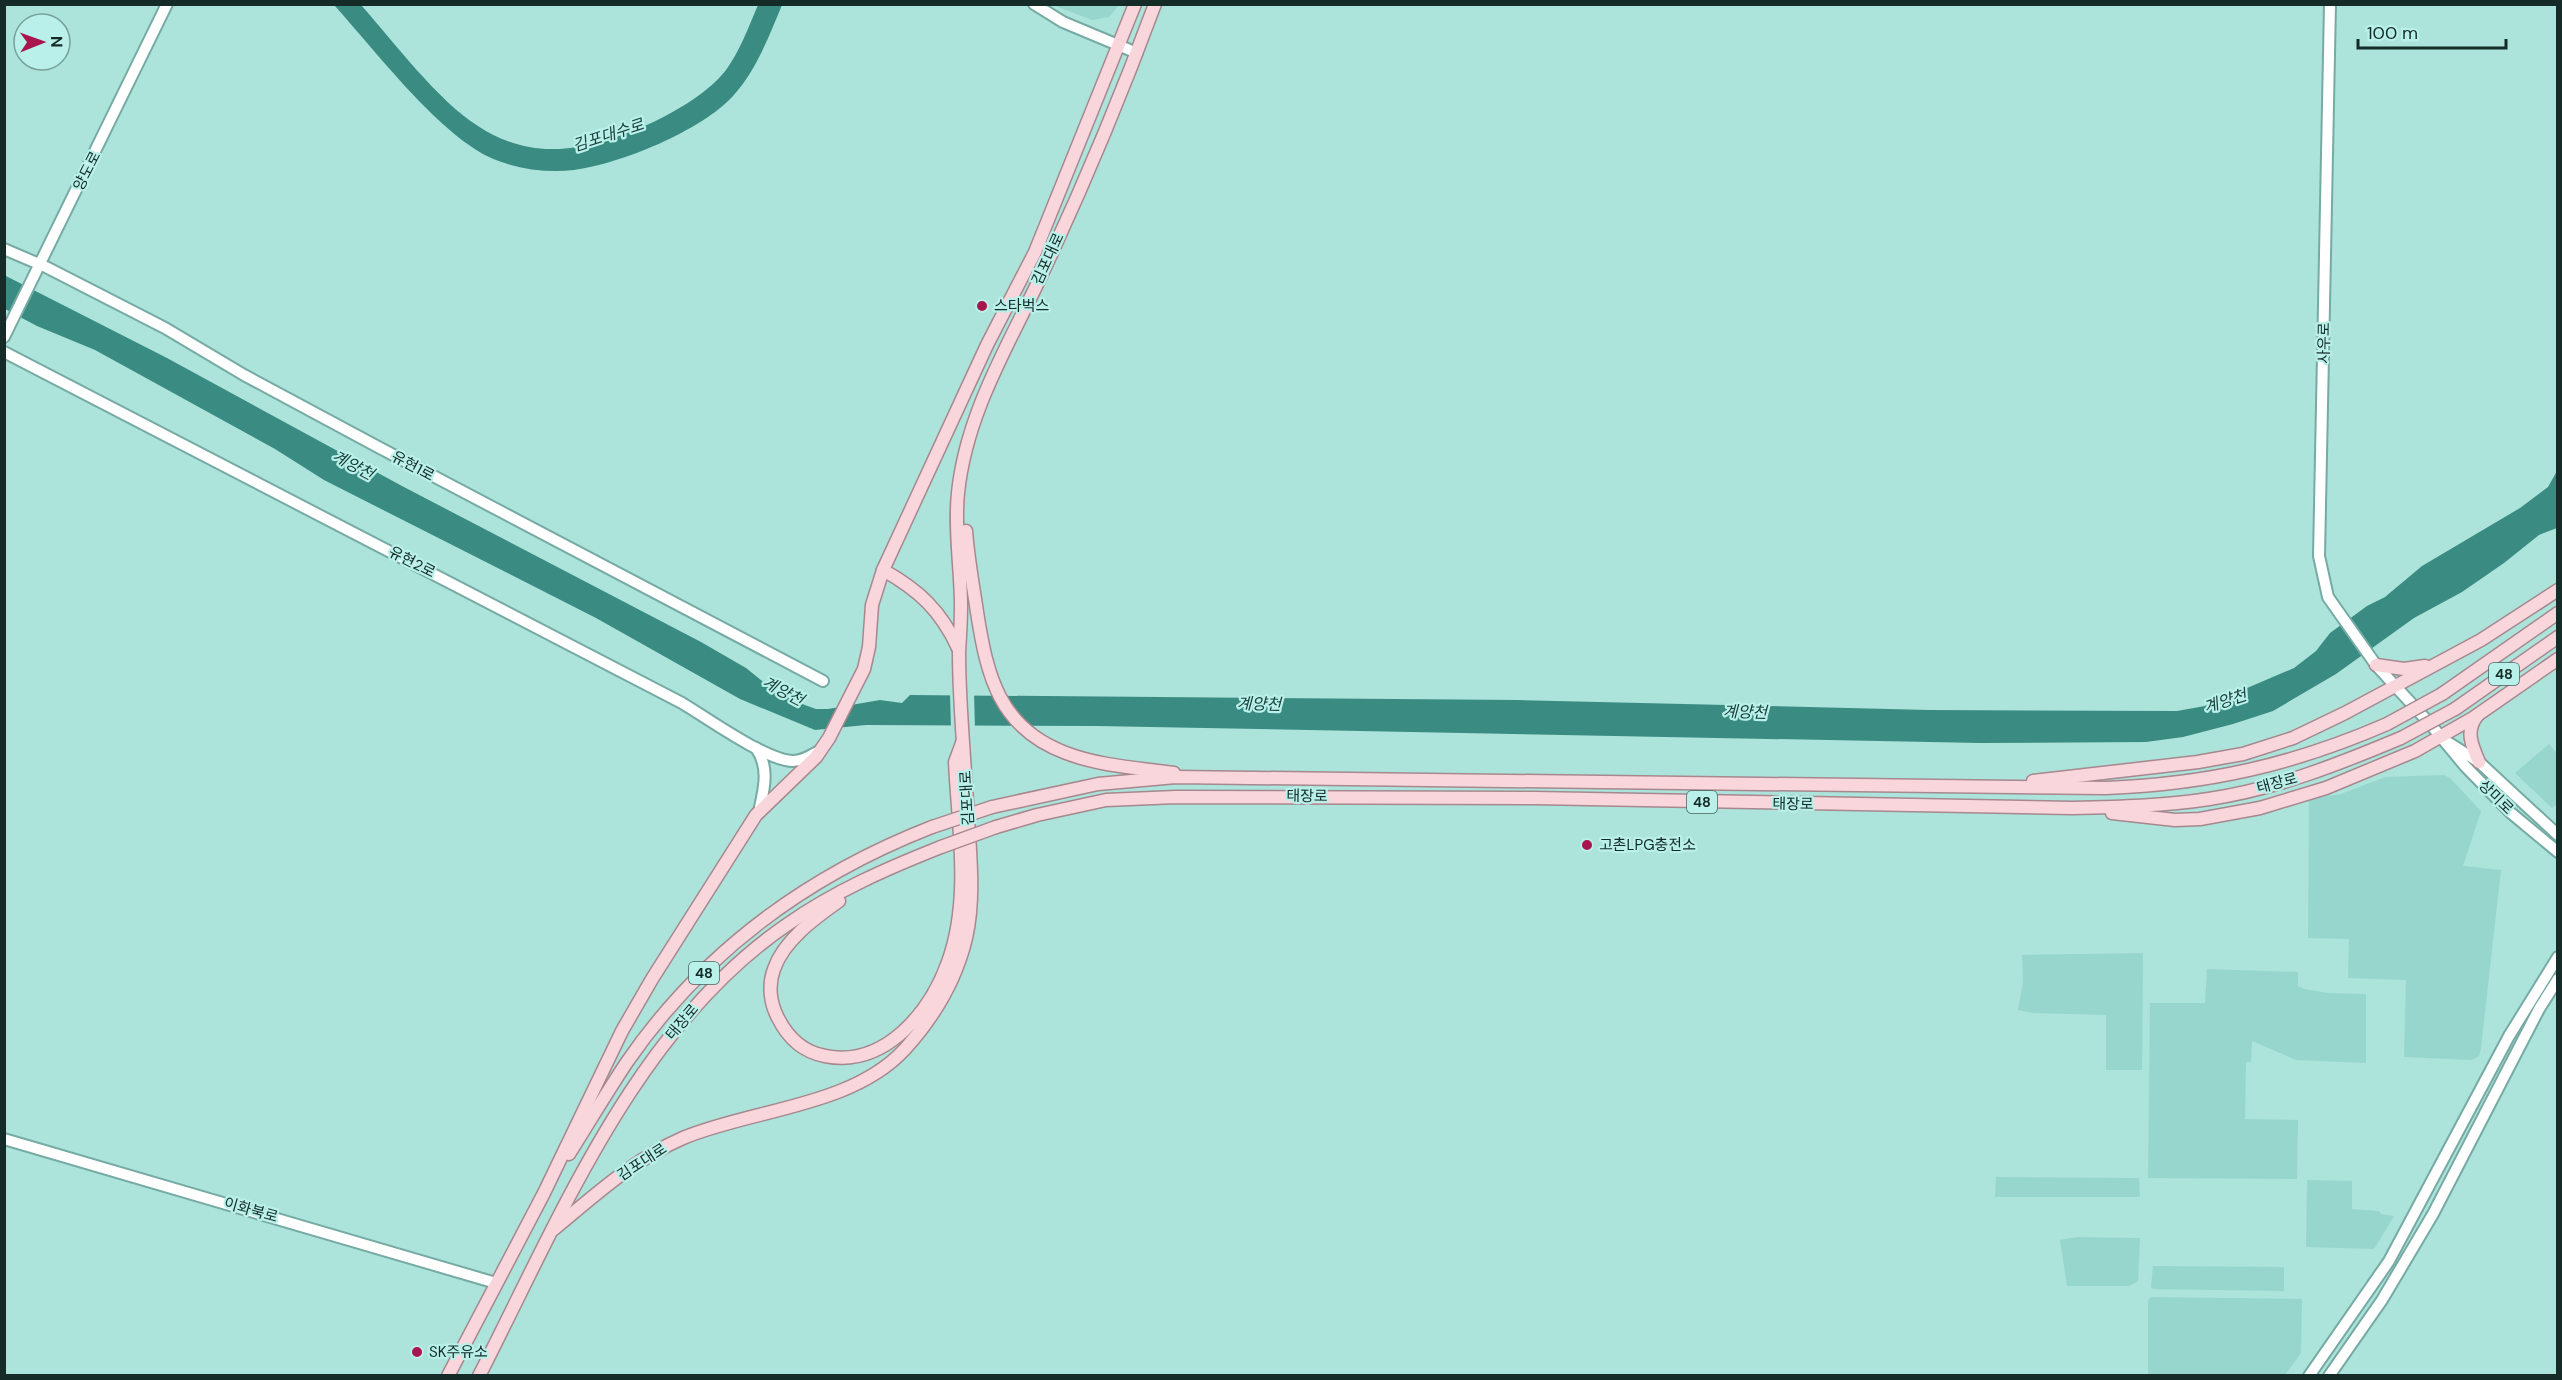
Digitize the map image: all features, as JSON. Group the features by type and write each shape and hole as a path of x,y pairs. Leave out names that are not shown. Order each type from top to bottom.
{"main road":[{"name":"김포대로","path":"448,1376 544,1193 622,1031 686,924 759,812 822,749 864,669 869,647 872,604 883,570 987,345 1035,252 1135,4"},
{"name":"김포대로","path":"479,1376 554,1229 613,1181 653,1153 705,1129 848,1087 893,1060 920,1031 947,990 967,934 971,882 959,652 961,608 958,497 967,437 1076,199 1155,4"},
{"path":"963,459 967,539 988,672 1009,712 1043,743 1066,753 1093,761 1208,777"},
{"path":"883,570 914,588 929,602 949,629 959,652"},
{"path":"1987,786 2243,754 2294,738 2481,640 2558,590"},
{"name":"태장로","path":"544,1193 628,1061 684,994 726,951 775,910 878,848 992,807 1098,784 1208,777 2106,788 2198,781 2233,775 2302,756 2387,723 2442,694 2558,613"},
{"name":"태장로","path":"554,1229 618,1109 642,1072 686,1016 731,970 786,925 878,872 996,827 1037,815 1106,800 1176,797 1534,798 2072,808 2160,805 2211,799 2285,782 2332,767 2401,738 2455,709 2556,638"},
{"path":"2072,808 2175,820 2239,812 2326,788 2370,771 2439,737 2478,714 2558,659"},
{"path":"2376,665 2410,669 2435,664"},
{"path":"2478,714 2472,722 2470,734 2479,762"},
{"path":"878,872 803,929 782,954 774,969 771,984 775,1013 784,1030 799,1046 814,1054 849,1058 874,1052 890,1043 911,1025 931,997 948,963 960,912 955,762 964,739"}],"street":[{"name":"양도로","path":"4,337 161,4"},
{"name":"양도로","path":"4,321 37,265 167,4"},
{"name":"사우로","path":"2330,4 2319,556 2322,578 2332,603 2376,665"},
{"path":"1037,5 1137,53"},
{"name":"유현1로","path":"4,249 165,328 244,375 428,474 676,602 822,681"},
{"name":"유현2로","path":"4,352 682,703 756,747 791,761 803,760 822,749"},
{"name":"상미로","path":"2376,665 2496,798 2558,852"},
{"name":"상미로","path":"2439,737 2479,762 2558,835"},
{"path":"756,747 765,765 765,782 759,812"},
{"path":"2309,1376 2389,1261 2514,1027 2558,957"},
{"path":"2329,1376 2382,1300 2433,1215 2539,1008 2558,979"},
{"name":"이화북로","path":"4,1139 496,1283"}],"shaded area":[{"path":"1053,5 1119,5 1109,17 1092,20"},
{"path":"2549,744 2558,755 2557,804 2552,808 2515,773"},
{"path":"2444,775 2450,778 2481,811 2463,866 2501,870 2481,1048 2479,1056 2472,1060 2404,1057 2406,980 2348,978 2349,939 2308,938 2309,799 2341,794 2385,777"},
{"path":"2143,953 2142,1070 2106,1070 2106,1015 2033,1013 2018,1010 2023,983 2022,955"},
{"path":"2207,969 2298,972 2298,986 2304,989 2328,993 2366,994 2366,1063 2296,1060 2252,1041 2251,1062 2246,1062 2245,1119 2298,1120 2297,1179 2148,1178 2150,1003 2205,1003"},
{"path":"1996,1177 2139,1178 2140,1197 1995,1197"},
{"path":"2307,1180 2352,1181 2352,1209 2379,1211 2381,1214 2394,1216 2374,1249 2306,1247"},
{"path":"2077,1237 2140,1238 2138,1281 2129,1286 2067,1286 2060,1240"},
{"path":"2153,1266 2284,1267 2284,1291 2153,1289 2151,1287"},
{"path":"2151,1297 2302,1299 2301,1353 2285,1375 2148,1375 2148,1300"}],"water":[{"path":"334,5 361,5 432,86 478,126 515,144 555,149 576,147 623,135 672,113 712,85 726,70 740,47 758,5 782,5 749,76 719,109 681,133 636,153 593,167 553,171 509,165 469,145 427,109"},
{"name":"계양천","path":"4,275 167,358 402,486 701,642 746,668 767,685 794,701 816,709 880,700 902,703 910,695 1518,700 1929,710 2177,711 2205,706 2294,668 2316,651 2330,633 2367,606 2385,597 2422,566 2520,508 2548,487 2557,471 2557,528 2539,535 2462,592 2414,618 2336,674 2273,711 2183,737 2146,742 1980,743 1097,726 866,725 815,730 740,699 596,618 324,480 275,449 95,350 37,326 5,309"}],"pier":[{"path":"950,693 974,693 975,729 951,729"}],"place":[{"name":"스타벅스","path":"982,306"},
{"name":"고촌LPG충전소","path":"1587,845"},
{"name":"SK주유소","path":"417,1352"}],"water label":[{"name":"김포대수로","path":"608,135"}]}
